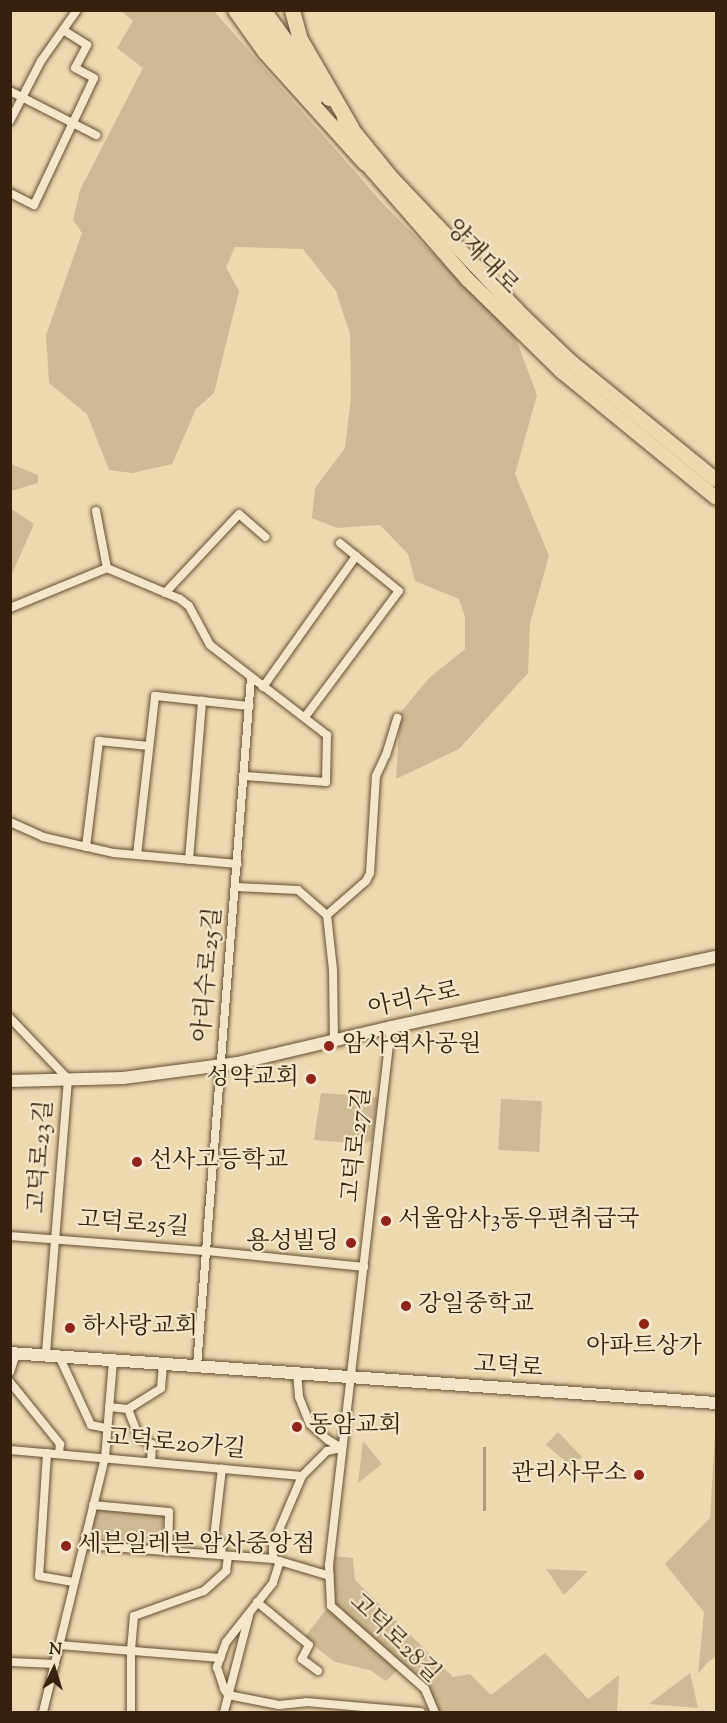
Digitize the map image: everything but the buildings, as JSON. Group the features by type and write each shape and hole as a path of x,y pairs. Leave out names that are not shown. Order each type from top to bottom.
{"highway":[{"path":"235,10 265,52 364,163"},
{"path":"292,10 300,39 351,127"}],"main road":[{"name":"양재대로","path":"251,10 364,163 468,280 561,371 717,498"},
{"name":"양재대로","path":"264,10 392,178 523,316 570,360 717,480"}],"street":[{"path":"10,121 41,61 77,10"},
{"path":"10,193 34,205 94,78 75,68 87,45 63,30"},
{"path":"10,91 96,135"},
{"path":"96,511 107,568"},
{"path":"165,593 238,514 265,537"},
{"path":"305,717 399,591 340,543"},
{"path":"263,687 356,556"},
{"path":"10,608 107,568 189,606 210,645 327,735 326,782 244,776"},
{"name":"아리수로25길","path":"221,1066 251,678"},
{"path":"137,855 155,696 249,706"},
{"path":"189,860 202,701"},
{"path":"333,1041 333,970 327,915 366,881 370,873 376,776 386,754 397,718"},
{"path":"86,847 99,741 149,746"},
{"path":"10,822 43,837 86,847 137,855 238,864"},
{"name":"아리수로25길","path":"236,887 298,890 327,915"},
{"name":"아리수로","path":"10,1081 123,1078 221,1066 717,957"},
{"path":"10,1018 68,1079"},
{"name":"고덕로27길","path":"350,1377 391,1027"},
{"name":"고덕로25길","path":"197,1366 221,1066"},
{"name":"고덕로23길","path":"52,1355 55,1239 68,1079"},
{"name":"고덕로23길","path":"10,1236 55,1239"},
{"name":"고덕로25길","path":"55,1239 207,1251"},
{"path":"207,1251 364,1267"},
{"name":"고덕로","path":"10,1372 13,1353 717,1403"},
{"path":"52,1355 91,1425 107,1428"},
{"path":"43,1713 105,1458 113,1360"},
{"path":"109,1407 128,1409 161,1388 163,1363"},
{"path":"297,1373 299,1398 310,1424 328,1440 342,1448"},
{"name":"고덕로28길","path":"350,1377 330,1576 331,1606 425,1689 435,1713"},
{"path":"10,1382 60,1444 59,1454"},
{"path":"128,1409 139,1438 152,1444 151,1462"},
{"path":"342,1448 327,1451 302,1476 273,1544 276,1560 273,1583 226,1642 220,1658 218,1667 224,1689 228,1695 279,1705 306,1702 421,1713"},
{"name":"고덕로20가길","path":"10,1450 302,1476"},
{"path":"47,1453 39,1576 74,1582"},
{"path":"131,1713 131,1650 134,1616 204,1591 226,1571 222,1544 214,1538 222,1468"},
{"path":"93,1505 169,1512 168,1551"},
{"path":"84,1545 276,1560 330,1576"},
{"path":"257,1602 309,1645 302,1659 318,1671"},
{"path":"224,1713 246,1634 249,1611"},
{"path":"59,1645 220,1658"},
{"path":"10,1662 55,1664"},
{"path":"301,1713 306,1702"}],"shaded area":[{"path":"121,11 214,11 385,206 514,334 537,395 515,474 549,556 530,623 528,673 459,749 396,779 400,713 429,678 465,649 465,617 459,599 415,581 408,554 380,525 337,528 312,518 315,488 345,448 351,398 350,334 336,291 303,249 235,247 226,267 239,291 214,393 196,409 172,464 132,473 109,470 87,414 49,383 46,335 82,233 73,220 80,190 143,68 117,48 133,21"},
{"path":"11,464 38,475 38,483 11,491"},
{"path":"10,508 34,524 11,576 10,576"},
{"path":"321,1093 378,1097 372,1140 365,1144 314,1140"},
{"path":"501,1099 542,1101 539,1152 498,1150"},
{"path":"716,1416 716,1657 709,1661 698,1674 704,1612 665,1564 710,1518"},
{"path":"558,1432 582,1457 570,1465 546,1445"},
{"path":"363,1441 382,1464 358,1483"},
{"path":"483,1447 486,1447 486,1511 483,1511"},
{"path":"95,1509 164,1516 160,1550 91,1543"},
{"path":"334,1556 353,1558 355,1580 453,1677 470,1674 491,1695 545,1653 588,1699 619,1675 617,1712 435,1712 425,1689 331,1606"},
{"path":"546,1569 588,1571 564,1595"},
{"path":"328,1607 399,1669 386,1681 370,1670 335,1662 304,1638"},
{"path":"690,1673 698,1708 649,1704"}],"place":[{"name":"암사역사공원","path":"329,1046"},
{"name":"성약교회","path":"311,1079"},
{"name":"선사고등학교","path":"137,1162"},
{"name":"서울암사3동우편취급국","path":"386,1221"},
{"name":"용성빌딩","path":"351,1243"},
{"name":"강일중학교","path":"406,1306"},
{"name":"아파트상가","path":"644,1324"},
{"name":"하사랑교회","path":"70,1328"},
{"name":"동암교회","path":"297,1427"},
{"name":"관리사무소","path":"639,1475"},
{"name":"세븐일레븐 암사중앙점","path":"66,1546"}]}
